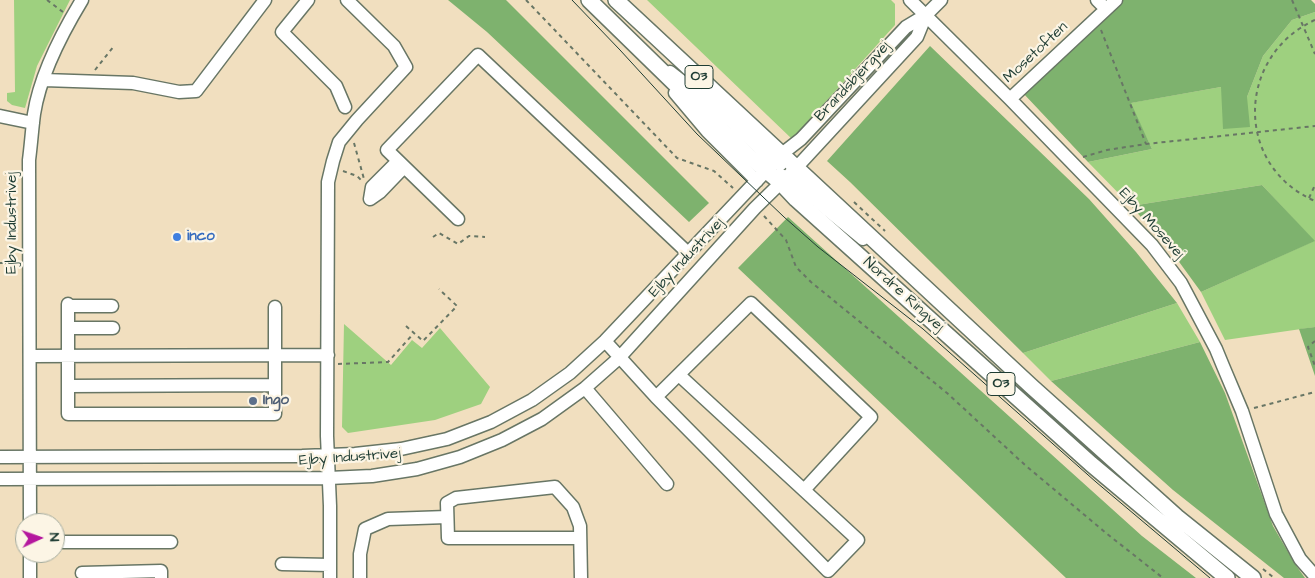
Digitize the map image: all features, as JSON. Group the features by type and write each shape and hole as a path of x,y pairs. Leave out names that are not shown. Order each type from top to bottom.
{"main road":[{"name":"Nordre Ringvej","path":"589,0 644,54 770,167 788,176 914,277 1177,518 1254,578"},
{"name":"Nordre Ringvej","path":"616,0 770,167 788,176 811,212 1091,464 1227,578"}],"street":[{"name":"Ejby Industrivej","path":"30,513 29,160 34,113 44,80 54,50 82,0"},
{"path":"44,80 133,83 179,92 196,91 265,0"},
{"path":"308,0 282,32 336,86 345,107"},
{"name":"Ejby Industrivej","path":"328,456 328,182 340,142 349,129 406,67 394,46 347,0"},
{"name":"Ejby Mosevej","path":"910,0 1010,99 1152,245 1181,283 1216,349 1242,411 1276,514 1300,558 1315,576"},
{"name":"Brandsbjergvej","path":"788,176 917,37 926,16 940,0"},
{"path":"1097,0 1106,10"},
{"name":"Mosetoften","path":"1010,99 1116,0"},
{"name":"Brandsbjergvej","path":"770,167 801,139 906,27 926,16"},
{"path":"458,220 387,150 478,55 688,253"},
{"path":"0,116 33,123"},
{"name":"Ejby Industrivej","path":"0,457 328,456 401,449 447,438 491,422 540,394 570,373 605,341 770,167"},
{"name":"Ejby Industrivej","path":"0,479 329,478 372,476 417,469 460,457 502,440 534,423 585,388 619,358 755,208 788,176"},
{"path":"656,398 751,303 871,417 804,490"},
{"path":"112,306 68,305 68,414 276,414 275,307"},
{"path":"68,328 113,328"},
{"path":"605,341 656,398 828,571 858,540 679,375"},
{"path":"30,356 275,355 328,360"},
{"path":"68,386 276,385"},
{"path":"585,388 667,484"},
{"path":"282,564 330,572 328,456"},
{"path":"580,538 448,538 447,503 456,498 555,487 572,507 580,526 581,578"},
{"path":"360,578 360,554 365,529 388,519 447,517"},
{"path":"65,542 171,542"},
{"path":"30,563 30,578"},
{"path":"82,573 161,572 161,578"}],"path":[{"path":"48,0 60,10 72,16"},
{"path":"526,0 677,158 702,165 714,171 741,196"},
{"path":"1292,0 1315,54"},
{"path":"1096,19 1146,144"},
{"path":"1315,20 1292,34 1277,48 1262,72 1256,91 1255,105 1257,132 1266,157 1288,184 1315,201"},
{"path":"86,81 114,46"},
{"path":"1071,161 1107,150 1146,144 1315,126"},
{"path":"332,166 357,176 366,185 349,129"},
{"path":"1309,198 1315,185"},
{"path":"755,208 786,240 796,266 811,282 947,393 1106,534 1163,578"},
{"path":"432,237 439,234 458,244 469,236 485,237"},
{"path":"0,263 30,263"},
{"path":"406,326 423,341 457,306 439,289"},
{"path":"328,360 388,362 414,333"},
{"path":"1315,341 1308,347 1315,366"},
{"path":"1242,411 1315,392"}],"green space":[{"path":"14,0 70,0 37,66 25,108 12,105 7,101 7,93 15,92"},
{"path":"448,0 506,0 709,203 689,222 487,32"},
{"path":"647,0 891,0 895,4 895,25 792,139"},
{"path":"1122,0 1311,0 1315,4 1315,12 1292,20 1263,56 1247,97 1250,127 1223,129 1221,87 1131,103 1152,149 1088,162 1023,93"},
{"path":"1315,12 1315,327 1225,340 1201,292 1314,241 1262,185 1131,206 1088,162 1152,149 1130,103 1221,87 1247,97 1263,56 1292,20"},
{"path":"930,46 1089,199 1136,252 1177,303 1023,353 827,161"},
{"path":"1262,185 1315,241 1201,292 1169,248 1131,206"},
{"path":"788,217 1142,536 1196,578 1066,578 738,268"},
{"path":"1177,303 1200,342 1051,381 1023,353"},
{"path":"344,324 391,365 412,340 422,348 440,328 490,387 481,404 435,420 348,433 342,427"},
{"path":"1315,327 1315,376 1299,329"},
{"path":"1200,342 1225,393 1273,526 1305,578 1284,578 1173,490 1051,381"}],"tram line":[{"path":"572,0 697,134 784,217 818,247 923,329 1096,482 1210,578"}],"place":[{"name":"inco","path":"177,237"},
{"name":"Ingo","path":"253,401"}]}
